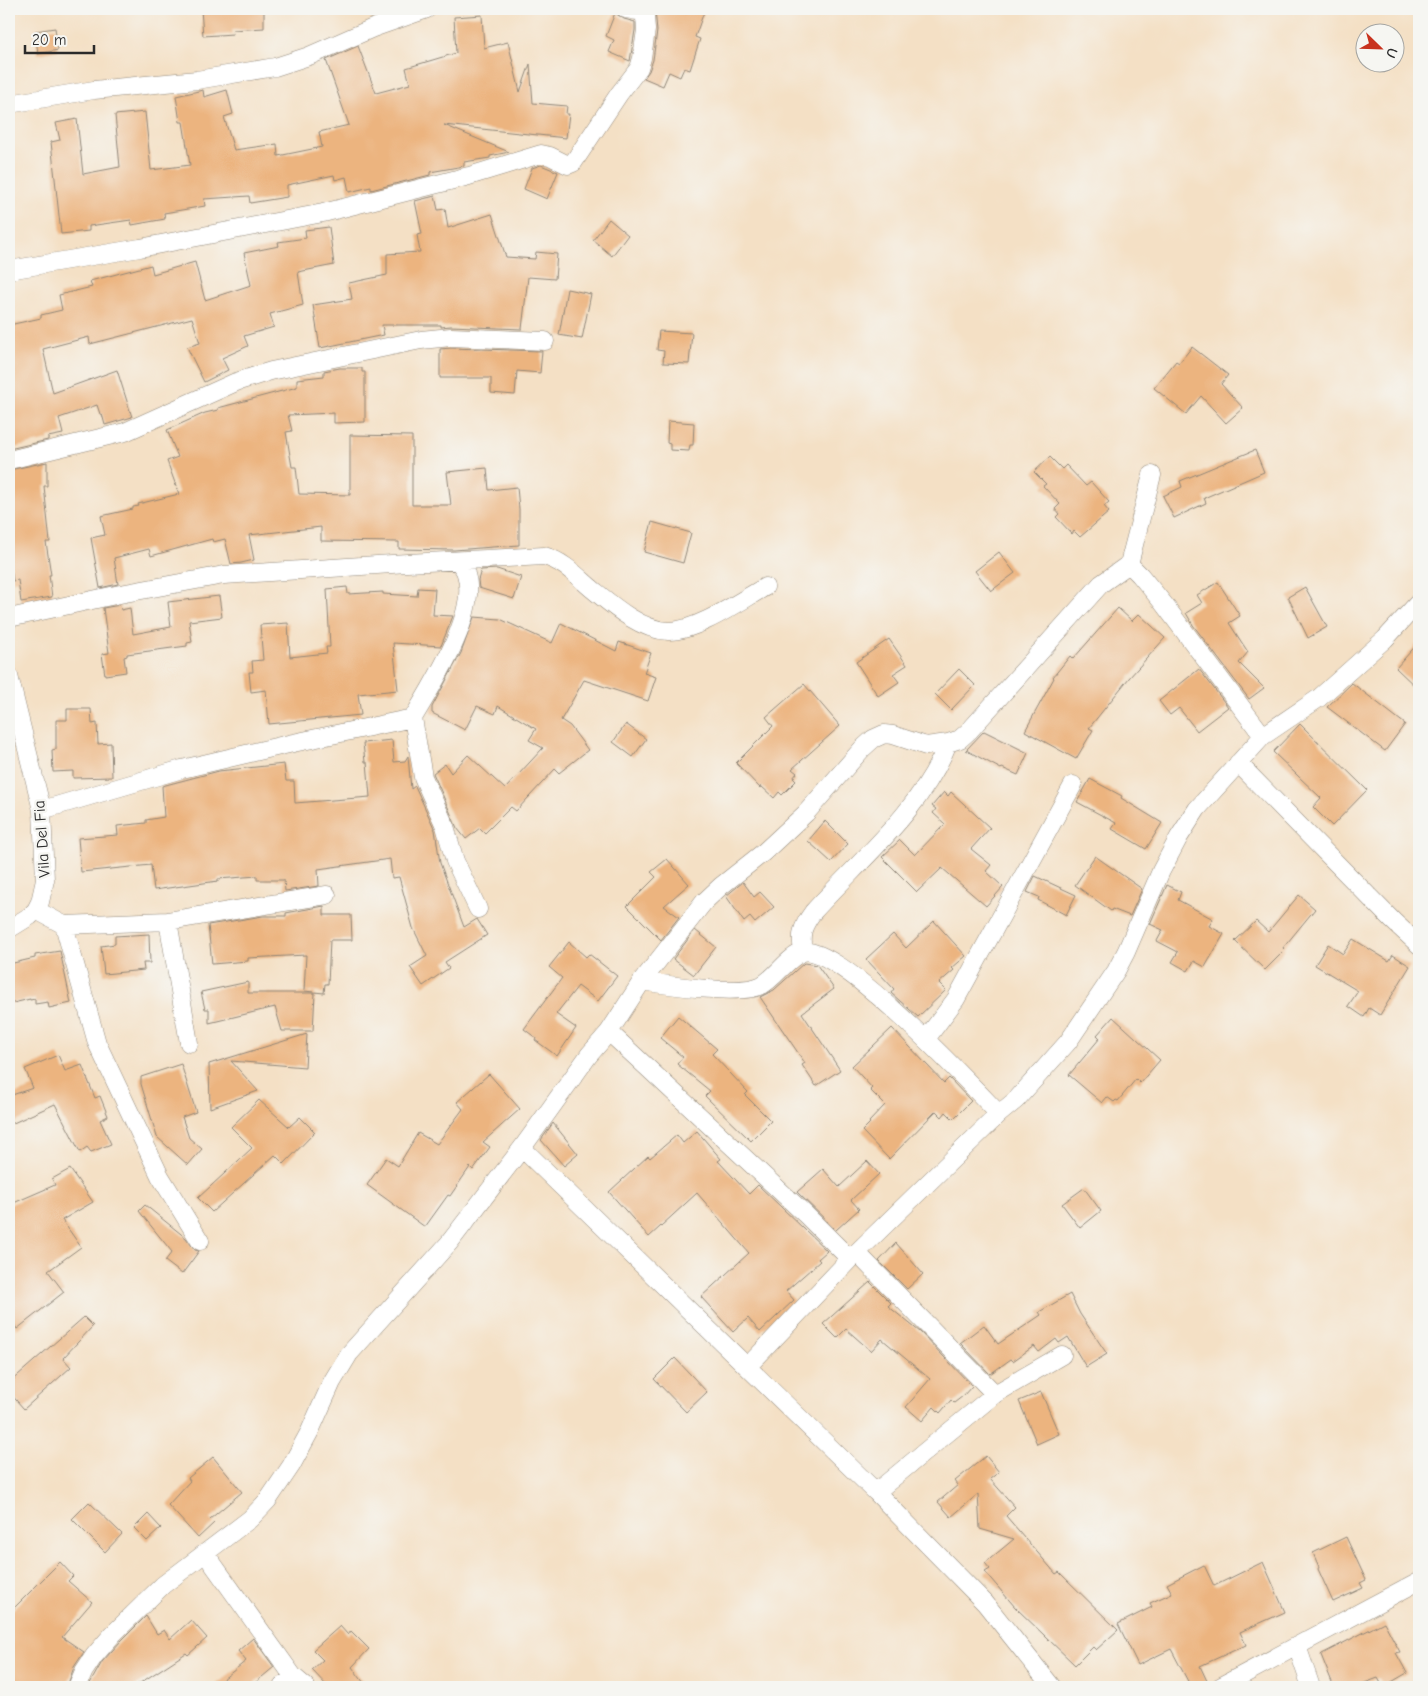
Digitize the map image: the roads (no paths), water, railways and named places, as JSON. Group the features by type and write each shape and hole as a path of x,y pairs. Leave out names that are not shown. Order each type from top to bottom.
{"street":[{"path":"9,104 94,90 197,80 274,67 308,56 373,28 427,9"},
{"path":"9,270 140,248 323,213 470,176 541,154 550,156 568,165 573,163 619,94 636,73 642,58 646,30 645,16 638,11 626,9"},
{"path":"9,460 124,432 236,382 270,371 420,340 443,338 545,341"},
{"path":"77,1687 84,1671 94,1656 113,1634 163,1585 250,1519 268,1500 291,1466 310,1431 332,1382 349,1354 449,1243 522,1148 589,1055 609,1032 642,981 704,902 764,852 806,813 873,739 884,734 893,735 926,746 960,739 970,730 1101,584 1129,564 1152,476"},
{"path":"9,618 120,594 224,575 534,556 553,558 628,616 640,623 668,631 700,623 765,586"},
{"path":"458,561 466,573 468,588 462,624 443,668 414,718 423,777 445,826 455,861 478,909"},
{"path":"1129,564 1163,603 1263,736"},
{"path":"748,1366 853,1256 999,1114 1016,1100 1068,1042 1120,964 1161,871 1178,837 1197,809 1263,736 1319,698 1385,639 1419,602"},
{"name":"Vila Del Fia","path":"9,676 42,810 46,880 36,910"},
{"path":"42,810 182,769 414,718"},
{"path":"803,952 801,939 804,925 818,906 887,835 920,796 939,766 948,743"},
{"path":"1238,763 1393,921 1419,945"},
{"path":"926,1039 960,991 1073,785"},
{"path":"9,929 36,910 64,925 168,921 327,895"},
{"path":"168,921 189,1043"},
{"path":"64,925 97,1043 160,1176 200,1241"},
{"path":"642,981 670,986 749,990 764,984 792,959 803,952 810,952 861,980 926,1039 999,1114"},
{"path":"609,1032 806,1215 853,1256 995,1394"},
{"path":"522,1148 876,1492 985,1603 1052,1687"},
{"path":"876,1492 995,1394 1062,1355"},
{"path":"205,1553 294,1684"},
{"path":"1220,1687 1419,1581"},
{"path":"1297,1646 1311,1687"}]}
